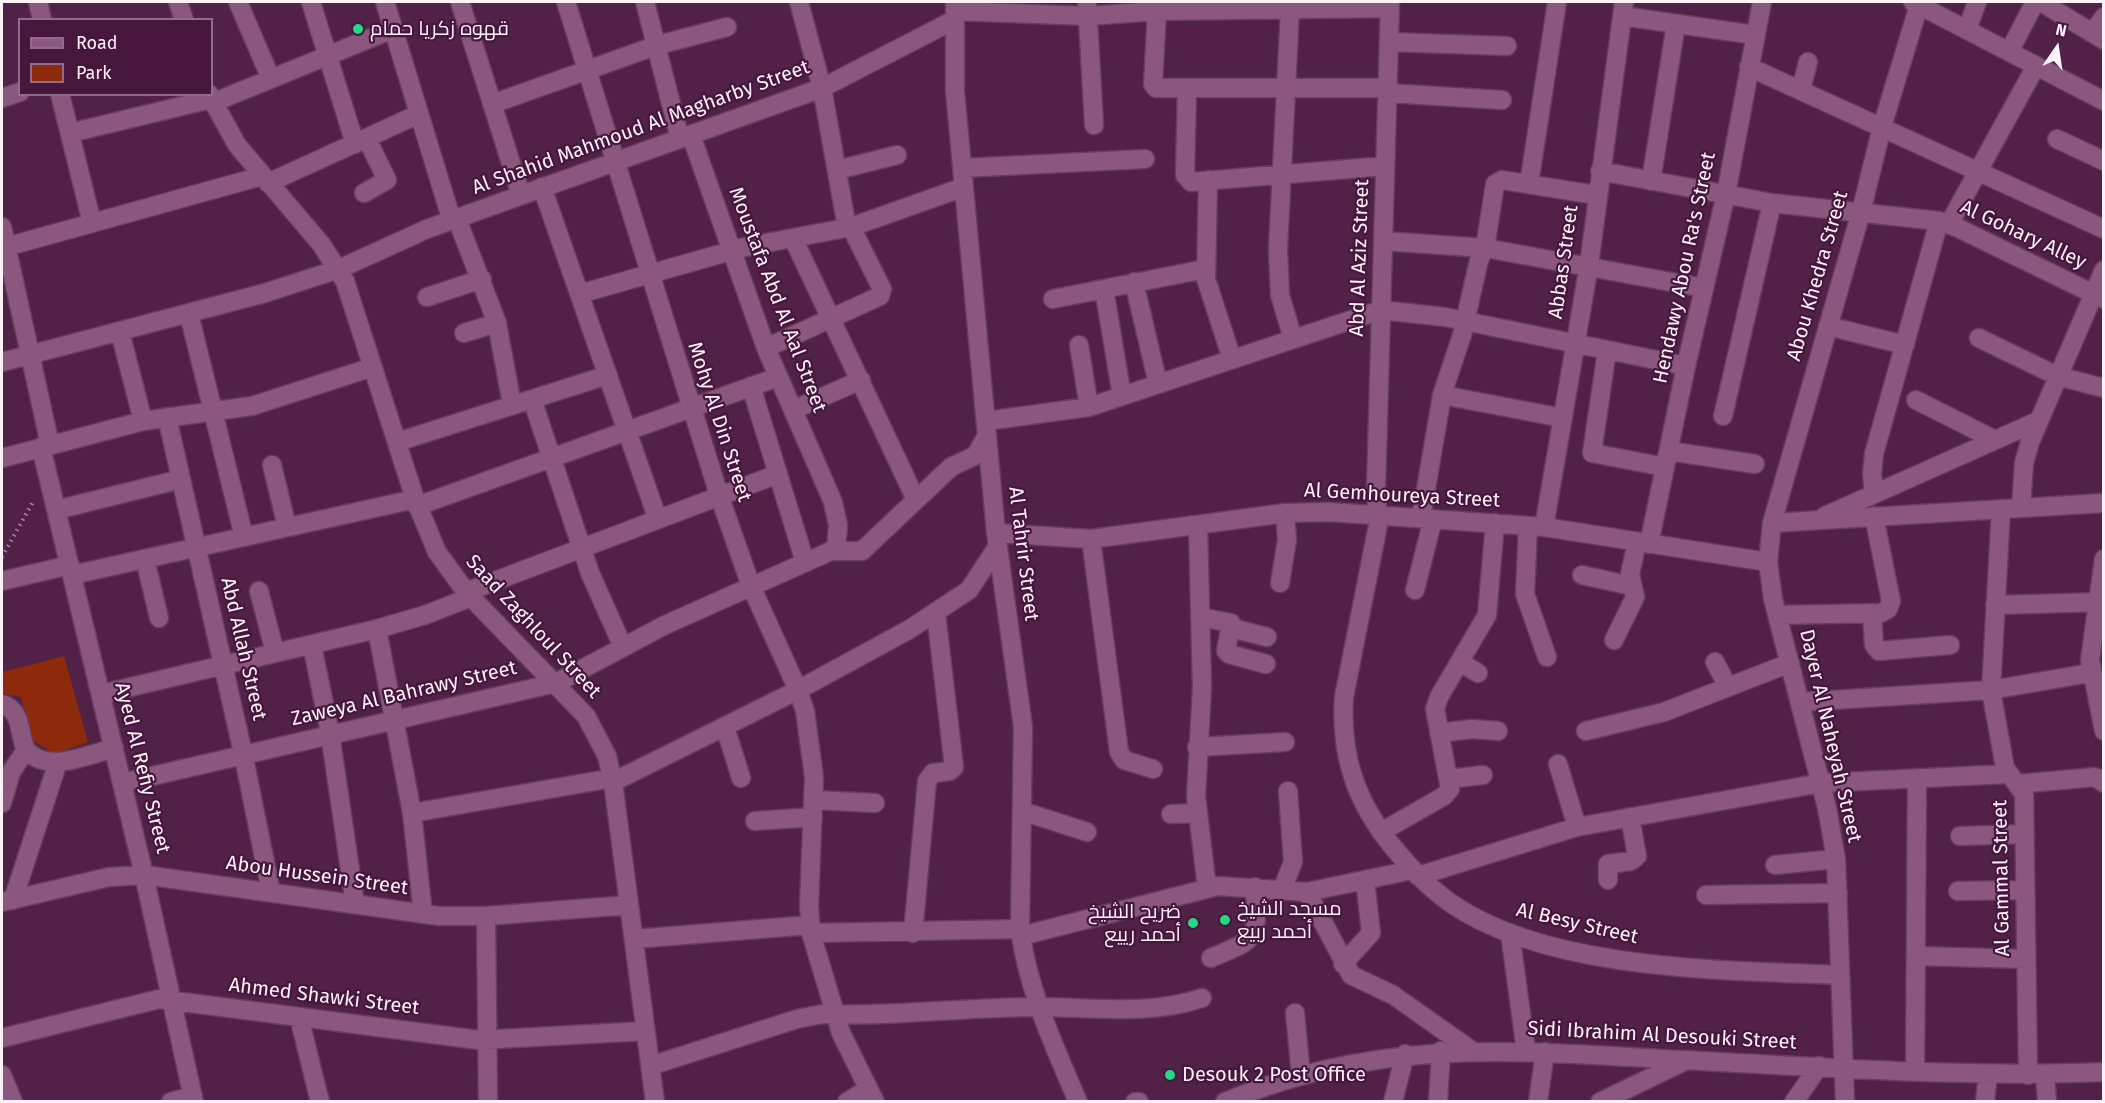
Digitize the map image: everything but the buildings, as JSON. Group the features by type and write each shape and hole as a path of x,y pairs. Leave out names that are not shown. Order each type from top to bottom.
{"street":[{"path":"178,2 183,18"},
{"path":"238,2 271,79"},
{"path":"311,2 328,56 361,141 387,178 386,183 364,194"},
{"path":"385,2 454,220 482,279 497,323 508,371 512,405"},
{"path":"460,2 521,195"},
{"name":"Mohy Al Din Street","path":"566,2 719,495 751,586 798,690 810,733 814,808 810,929 834,1015 872,1095"},
{"name":"Moustafa Abd Al Aal Street","path":"645,2 686,136 732,250 766,348 833,502 838,525 836,550"},
{"path":"766,348 832,319 881,294 849,228 822,88 799,2"},
{"path":"1529,184 1557,2"},
{"name":"Hendawy Abou Ra's Street","path":"1614,640 1635,597 1630,574 1643,543 1667,459 1726,194 1762,2"},
{"path":"1967,30 1977,2"},
{"path":"2009,52 2035,2"},
{"path":"2041,2 2098,37 2103,16"},
{"path":"1916,3 2103,101"},
{"name":"Abou Khedra Street","path":"1768,562 1772,523 1861,212 1916,3"},
{"name":"Al Shahid Mahmoud Al Magharby Street","path":"2,362 189,314 339,269 397,242 454,220 822,88 955,11 1087,9 1157,11 1211,6 1290,9 1390,5"},
{"name":"Abd Al Aziz Street","path":"1378,515 1376,494 1390,5"},
{"path":"1087,9 1094,125"},
{"path":"1290,9 1278,272 1280,295 1293,339"},
{"path":"1623,9 1676,24 1755,35"},
{"name":"Abbas Street","path":"1546,657 1525,594 1536,527 1563,418 1589,265 1596,195 1623,9"},
{"name":"Al Tahrir Street","path":"955,11 954,72 997,539 1021,709 1020,932 1024,961 1037,1007 1078,1101"},
{"path":"1157,11 1153,84 1156,88 1388,91 1502,100"},
{"path":"1651,180 1676,24"},
{"path":"492,104 658,45 727,27"},
{"path":"70,133 211,99 271,79 393,29"},
{"path":"1389,42 1506,46"},
{"path":"1801,90 1808,62"},
{"path":"1874,494 1872,474 1874,454 1905,345 1944,223 1980,171 2036,66"},
{"path":"1749,67 2103,229"},
{"path":"1187,88 1185,175 1191,182 1385,166"},
{"path":"2,98 18,93"},
{"path":"61,96 92,223"},
{"name":"Saad Zaghloul Street","path":"211,99 237,145 321,244 339,269 350,293 416,502 437,552 469,594 586,716 598,736 613,780 655,1101"},
{"path":"4,247 265,180 361,141 419,114"},
{"path":"2057,139 2103,161"},
{"path":"837,170 897,155"},
{"path":"962,168 1145,159"},
{"name":"Al Gohary Alley","path":"1600,171 1772,203 1944,223 2098,296"},
{"path":"1208,180 1209,230 1205,269 1232,359"},
{"path":"1415,590 1427,518 1442,394 1466,321 1479,260 1485,248 1495,184 1502,180 1596,195"},
{"path":"579,294 732,250 849,228 964,187"},
{"path":"542,188 657,517"},
{"path":"1723,416 1772,203"},
{"name":"Ayed Al Refiy Street","path":"2,227 4,247 30,355 46,446 48,477 144,875 193,1099"},
{"path":"794,238 916,500"},
{"path":"1383,241 1485,248 1589,265 1704,288"},
{"path":"1053,299 1205,269"},
{"path":"2021,508 2024,463 2038,421 2056,376 2098,296 2103,270"},
{"path":"427,297 482,279"},
{"path":"1134,282 1158,384"},
{"path":"1104,289 1122,396"},
{"path":"987,428 1089,407 1381,310 1466,321 1686,366"},
{"path":"189,314 244,537"},
{"path":"464,333 497,323"},
{"path":"1828,326 1905,345"},
{"path":"120,332 143,421"},
{"path":"1979,338 2056,376 2103,388"},
{"path":"1079,345 1089,407"},
{"path":"1607,350 1592,453 1755,464"},
{"path":"2,458 143,421 213,412 272,401 373,368"},
{"path":"397,441 608,375"},
{"path":"2,581 145,559 287,527 416,502 778,377"},
{"path":"793,410 861,380"},
{"path":"751,386 805,562"},
{"path":"1442,394 1563,418"},
{"path":"532,399 581,547 600,598 623,647"},
{"path":"1916,400 1995,440"},
{"name":"Abd Allah Street","path":"167,417 224,665 271,892"},
{"path":"1815,520 2038,421"},
{"name":"Zaweya Al Bahrawy Street","path":"122,783 243,753 556,683 623,647 805,562 836,550 858,551 866,548 958,461 976,455 987,428"},
{"path":"272,465 287,527"},
{"path":"101,694 312,645 425,615 581,547 778,474"},
{"path":"56,510 181,479"},
{"path":"1772,523 2103,503"},
{"name":"Al Gammal Street","path":"2001,509 1991,690 2003,761 2024,794 2026,959 2037,1074 2047,1101"},
{"name":"Al Gemhoureya Street","path":"997,539 1091,539 1285,513 1329,512 1536,527 1768,562"},
{"path":"1280,583 1287,540 1285,513"},
{"name":"Al Besy Street","path":"1378,515 1344,697 1342,721 1348,769 1367,813 1415,873 1461,909 1510,933 1598,956 1689,969 1840,975"},
{"path":"1778,615 1885,612 1891,601 1874,516"},
{"path":"1381,832 1444,796 1450,789 1435,716 1436,702 1487,615 1495,524"},
{"path":"1198,525 1202,688 1197,747 1196,813 1207,888"},
{"path":"412,813 613,780 798,690 936,613 969,590 997,539"},
{"path":"1091,539 1121,756 1128,762 1153,769"},
{"path":"145,559 159,618"},
{"path":"2103,559 2095,680 2103,731"},
{"name":"Dayer Al Naheyah Street","path":"1768,562 1778,615 1821,783 1836,859 1845,1101"},
{"path":"1582,575 1632,586"},
{"path":"259,591 275,653"},
{"path":"1995,605 2100,602"},
{"path":"913,933 927,781 933,773 950,771 954,763 936,613"},
{"path":"1872,613 1874,645 1879,651 1950,645"},
{"path":"1200,616 1227,621 1231,628 1227,652 1266,664"},
{"path":"1231,628 1267,637"},
{"path":"377,629 412,813 423,914"},
{"path":"312,645 330,734 355,904"},
{"path":"1460,662 1478,673"},
{"path":"1715,662 1728,687"},
{"path":"1586,731 1655,714 1790,663"},
{"path":"1800,702 1991,690 2095,680"},
{"path":"2,705 10,708 17,716 26,750 45,761 58,762 114,748"},
{"path":"725,726 741,778"},
{"path":"1439,733 1472,729 1498,731"},
{"path":"1197,747 1285,742"},
{"path":"2,803 11,772 26,750"},
{"path":"7,901 58,762"},
{"path":"1558,764 1577,827"},
{"path":"1449,779 1483,775"},
{"path":"1915,1071 1917,778"},
{"path":"634,939 810,929 913,933 1020,932 1207,888 1229,885 1306,892 1415,873 1577,827 1821,783 1917,778 2102,778"},
{"path":"1282,890 1293,862 1288,791"},
{"path":"755,821 814,808 875,802"},
{"path":"1022,811 1087,832"},
{"path":"1171,814 1196,813"},
{"path":"1608,880 1608,864 1631,861 1637,856 1630,817"},
{"path":"1960,836 2025,834"},
{"path":"1775,865 1836,859"},
{"name":"Abou Hussein Street","path":"7,901 109,877 144,875 423,914 486,916 629,905"},
{"path":"1343,964 1371,933 1365,880"},
{"path":"1211,958 1245,943 1254,936 1257,925 1255,887"},
{"path":"1958,891 2025,890"},
{"path":"1306,892 1343,964 1356,978 1393,995 1471,1050"},
{"path":"1706,895 1838,893"},
{"path":"486,916 488,1101"},
{"path":"1510,933 1526,1051"},
{"path":"1916,956 2026,959"},
{"path":"650,1066 797,1019 834,1015 1037,1007 1154,1010 1177,1007 1202,998"},
{"name":"Ahmed Shawki Street","path":"2,1038 146,1001 171,999 487,1040 646,1031"},
{"path":"1295,1013 1301,1076"},
{"path":"299,1017 320,1101"},
{"name":"Sidi Ibrahim Al Desouki Street","path":"1225,1101 1301,1076 1405,1054 1471,1050 1988,1074 2103,1072"},
{"path":"1438,1101 1441,1051"},
{"path":"1538,1101 1545,1052"},
{"path":"1393,1101 1405,1054"},
{"path":"1600,1101 1687,1060"},
{"path":"1794,1101 1819,1066"},
{"path":"2,1074 13,1101"},
{"path":"1985,1101 1988,1074"},
{"path":"847,1101 872,1095"},
{"path":"171,1101 193,1099"}],"path":[{"path":"2,557 48,477"}],"green space":[{"path":"64,656 88,742 55,754 30,739 21,697 2,693 2,672"}],"place":[{"name":"قهوه زكريا حمام","path":"358,29"},
{"name":"مسجد الشيخ أحمد ربيع","path":"1225,920"},
{"name":"ضريح الشيخ أحمد رييع","path":"1193,923"},
{"name":"Desouk 2 Post Office","path":"1170,1075"}]}
